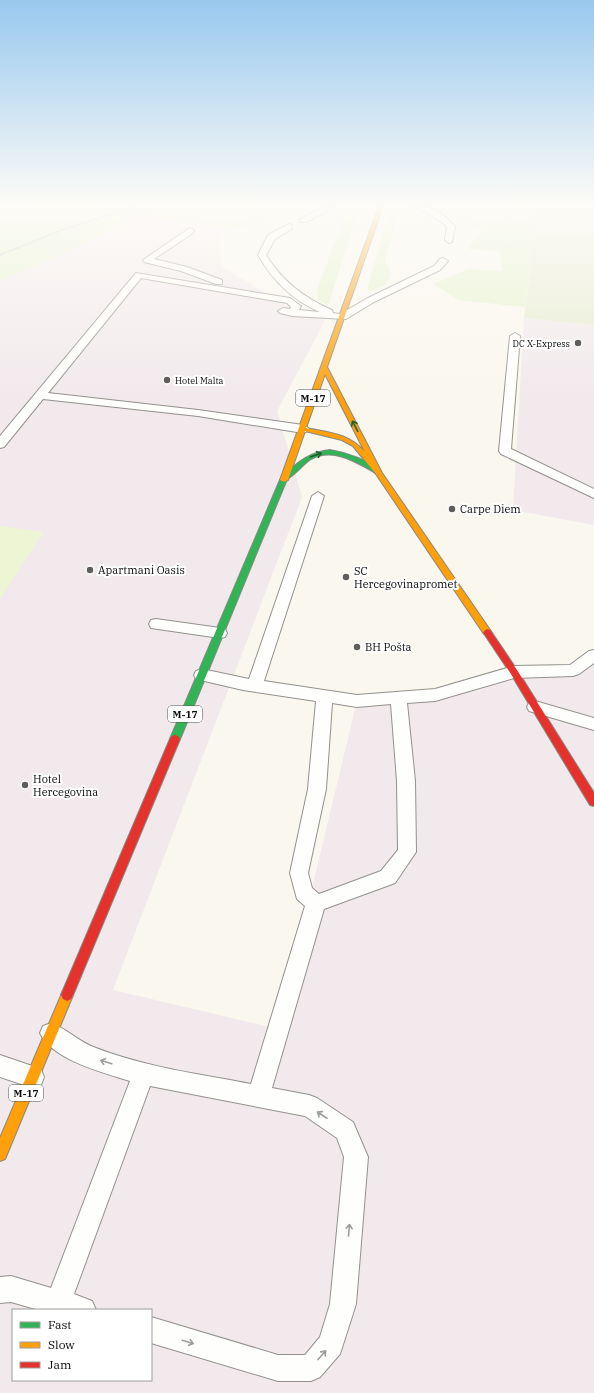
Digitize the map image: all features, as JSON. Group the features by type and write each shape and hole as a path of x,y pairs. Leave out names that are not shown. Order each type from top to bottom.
{"main road":[{"name":"M-17","path":"0,1154 285,478 358,271"},
{"path":"324,367 379,473"},
{"path":"303,428 344,438 355,445 379,473 514,672 594,802"},
{"path":"285,478 304,460 328,452 352,456 379,473"}],"lane":[{"path":"192,271 252,295"},
{"path":"271,271 279,281 315,307 342,317"},
{"path":"276,310 292,313 342,317 371,300 431,271"},
{"path":"0,444 139,276 290,301 296,306 292,313"},
{"path":"515,336 505,451 594,494"},
{"path":"39,395 198,413 303,428"},
{"path":"255,686 318,496"},
{"path":"156,624 220,633"},
{"path":"202,675 255,686 357,701 435,695 514,672 573,670 594,655"},
{"path":"316,903 304,894 299,873 317,789 324,696"},
{"path":"316,903 388,877 407,852 406,781 399,698"},
{"path":"535,707 594,724"},
{"path":"258,1097 316,903"},
{"path":"52,1033 70,1048 93,1058 144,1074 309,1106 345,1130 356,1157 343,1304 330,1345 311,1368 278,1368 152,1330"},
{"path":"0,1066 33,1077"},
{"path":"58,1302 144,1074"},
{"path":"0,1290 11,1288 80,1309"}],"shaded area":[{"path":"22,271 229,271 277,300 325,321 277,411 302,497 113,990 278,1029 357,701 435,695 514,672 573,670 594,655 594,1393 0,1393 0,280"},
{"path":"524,318 594,325 594,525 513,510"}],"green space":[{"path":"0,271 22,271 0,280"},
{"path":"324,271 339,271 328,306 318,300 317,290"},
{"path":"372,271 390,271 391,274 386,285 372,291 367,289"},
{"path":"463,271 530,271 525,307 459,300 433,284"},
{"path":"530,271 594,271 594,325 524,318"},
{"path":"0,526 44,532 0,599"}],"traffic: fast":[{"path":"286,477 298,465 310,458 320,453 330,452 352,458 378,472"},
{"path":"175,739 284,480"}],"traffic: slow":[{"path":"284,480 358,271"},
{"path":"324,367 379,473"},
{"path":"303,429 344,438 355,445 379,473 487,632"},
{"path":"0,1154 67,995"}],"traffic: jam":[{"path":"487,632 514,672 594,802"},
{"path":"67,995 175,739"}],"place":[{"name":"DC X-Express","path":"578,343"},
{"name":"Hotel Malta","path":"167,380"},
{"name":"Carpe Diem","path":"452,509"},
{"name":"Apartmani Oasis","path":"90,570"},
{"name":"SC Hercegovinapromet","path":"346,577"},
{"name":"BH Pošta","path":"357,647"},
{"name":"Hotel Hercegovina","path":"25,785"}]}
